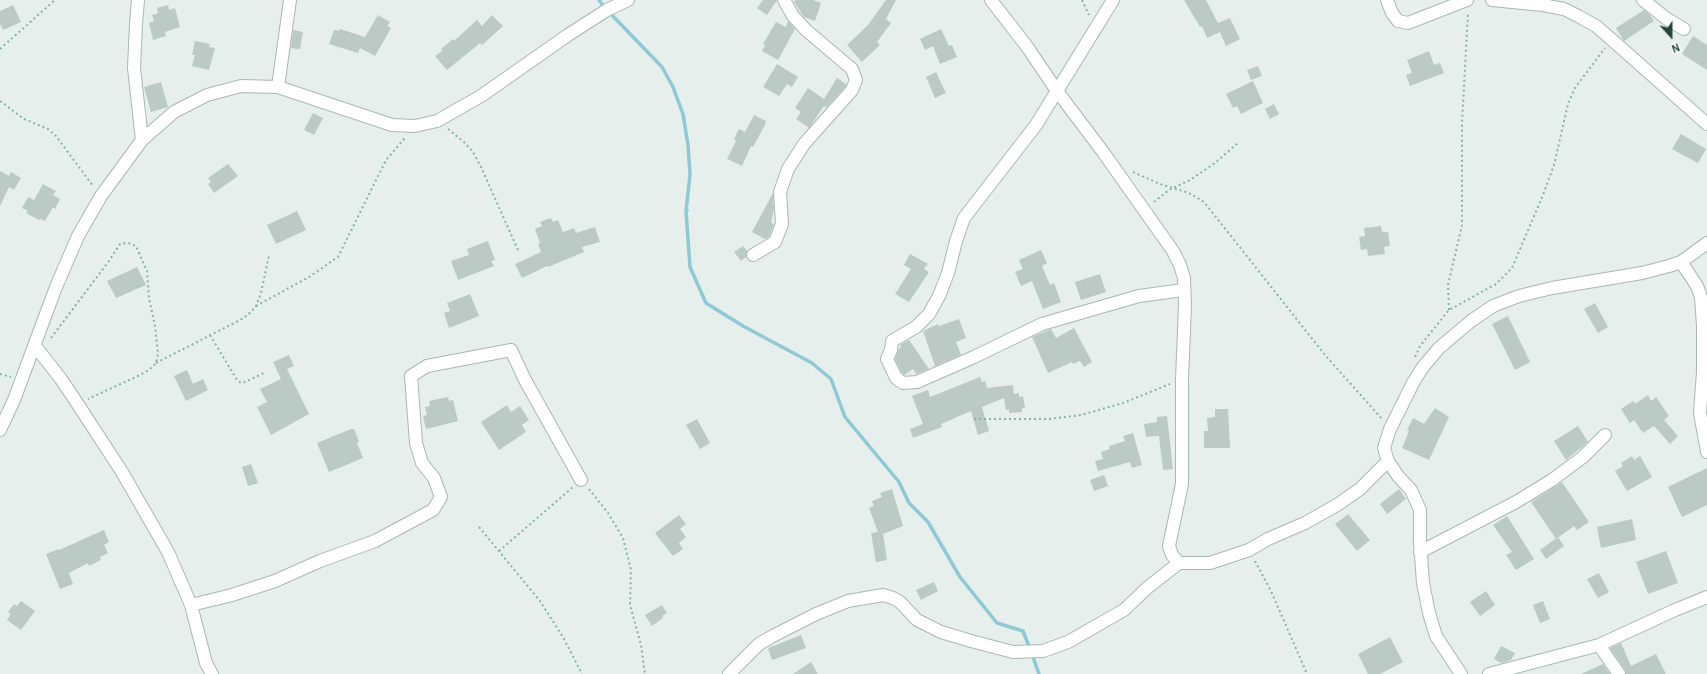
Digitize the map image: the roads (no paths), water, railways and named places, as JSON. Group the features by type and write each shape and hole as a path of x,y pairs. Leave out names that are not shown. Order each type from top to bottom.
{"street":[{"path":"138,0 134,68 142,140"},
{"path":"278,87 290,0"},
{"path":"0,430 38,349 78,236 101,196 142,140 174,112 207,96 242,86 278,87 392,125 415,126 437,121 482,96 568,35 607,10 628,0"},
{"path":"753,255 775,242 782,224 780,192 788,169 804,144 852,90 856,80 852,69 806,30 793,16 784,0"},
{"path":"991,0 1028,48 1057,91 1103,152 1173,251 1184,278 1183,290 1185,306 1182,379 1182,484 1169,546 1172,555 1179,562 1210,564 1249,550 1268,539 1305,523 1337,505 1360,489 1388,461"},
{"path":"1113,0 1036,125 964,218 956,241 948,273 939,296 929,314 916,327 892,341 891,350 887,360 896,378 903,383 917,382 974,357 1042,324 1138,296 1183,290"},
{"path":"1387,0 1392,13 1398,21 1408,23 1468,4"},
{"path":"1492,0 1564,9 1596,26 1707,124"},
{"path":"1643,0 1667,19 1684,29"},
{"path":"1461,674 1436,636 1423,583 1420,552 1420,510 1411,490 1398,476 1388,461 1384,448 1390,429 1414,381 1423,367 1439,348 1471,321 1493,306 1519,296 1552,288 1642,273 1681,262 1707,243"},
{"path":"1681,262 1697,286 1700,297 1703,326 1703,372 1700,413 1707,452"},
{"path":"38,349 77,403 122,472 168,552 191,605 206,663 212,674"},
{"path":"191,605 232,595 275,581 375,541 433,510 440,497 434,478 422,463 416,443 411,376 427,366 511,350 525,380 582,480"},
{"path":"1420,552 1516,502 1552,480 1583,457 1605,434"},
{"path":"729,674 759,644 771,637 816,614 848,601 883,595 900,602 917,620 941,632 971,642 1012,652 1043,651 1068,642 1124,610 1147,588 1179,562"},
{"path":"1490,674 1599,645 1674,610 1707,597"},
{"path":"1599,645 1619,674"}],"waterway":[{"path":"599,0 605,8"},
{"path":"609,12 662,67 673,87 683,114 688,145 690,175 686,211 687,210"},
{"path":"686,211 690,267 706,303 743,326 812,363 831,379 845,417 899,482 909,503 928,522 960,577 997,623 1023,631 1030,649"},
{"path":"1032,654 1039,674"}]}
